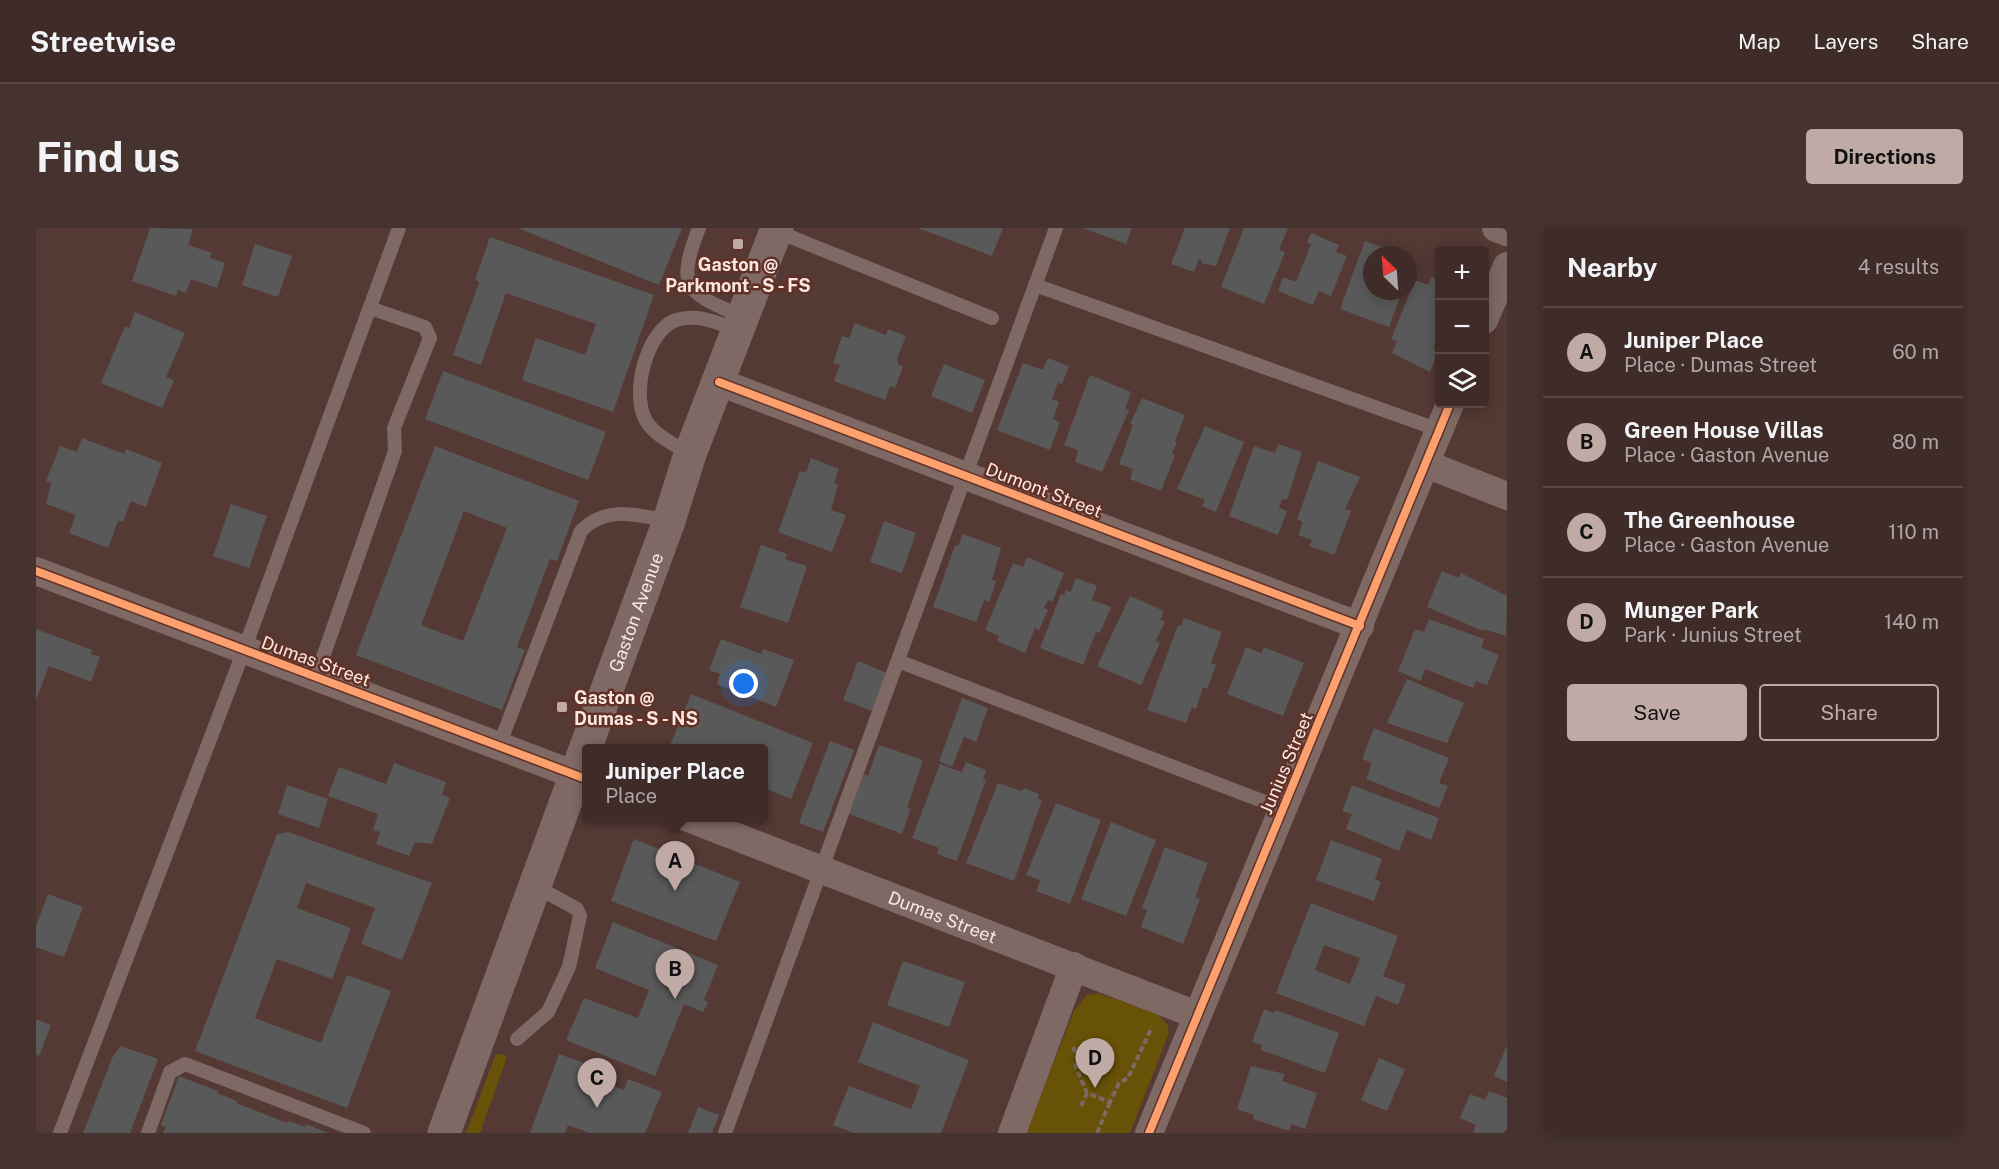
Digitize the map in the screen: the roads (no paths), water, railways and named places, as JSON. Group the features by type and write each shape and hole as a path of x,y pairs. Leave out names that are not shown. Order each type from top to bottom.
{"main road":[{"name":"Gaston Avenue","path":"592,744 690,454 776,230"},
{"name":"Gaston Avenue","path":"444,1133 535,886 581,777"}],"street":[{"path":"1496,228 1507,232"},
{"path":"1489,310 1507,266"},
{"name":"Dumont Street","path":"719,382 1359,626"},
{"name":"Junius Street","path":"1149,1133 1448,408"},
{"path":"1426,464 1507,496"},
{"name":"Dumas Street","path":"36,572 581,777"},
{"name":"Dumas Street","path":"698,822 1197,1015"},
{"path":"1012,1133 1074,966"}],"lane":[{"path":"60,1133 244,650 399,228"},
{"path":"699,228 688,258 686,275 690,286 699,297 740,324"},
{"path":"725,1133 1056,228"},
{"path":"776,230 992,318"},
{"path":"1035,285 1439,430"},
{"path":"316,677 395,451 394,428 430,338 425,327 370,308"},
{"path":"690,454 658,434 648,424 642,412 640,378 648,353 658,337 675,320 700,317 740,324"},
{"path":"499,746 581,531 594,519 619,512 669,520"},
{"path":"898,661 1283,809"},
{"path":"518,1039 548,1012 569,967 580,916 577,909 535,886"},
{"path":"148,1133 170,1072 185,1064 364,1133"}],"place":[{"name":"Gaston @ Parkmont - S - FS","path":"738,244"},
{"name":"Gaston @ Dumas - S - NS","path":"562,707"},
{"name":"Juniper Place","path":"675,891"},
{"name":"Green House Villas","path":"675,999"},
{"name":"Munger Park","path":"1095,1088"},
{"name":"The Greenhouse","path":"597,1108"}]}
